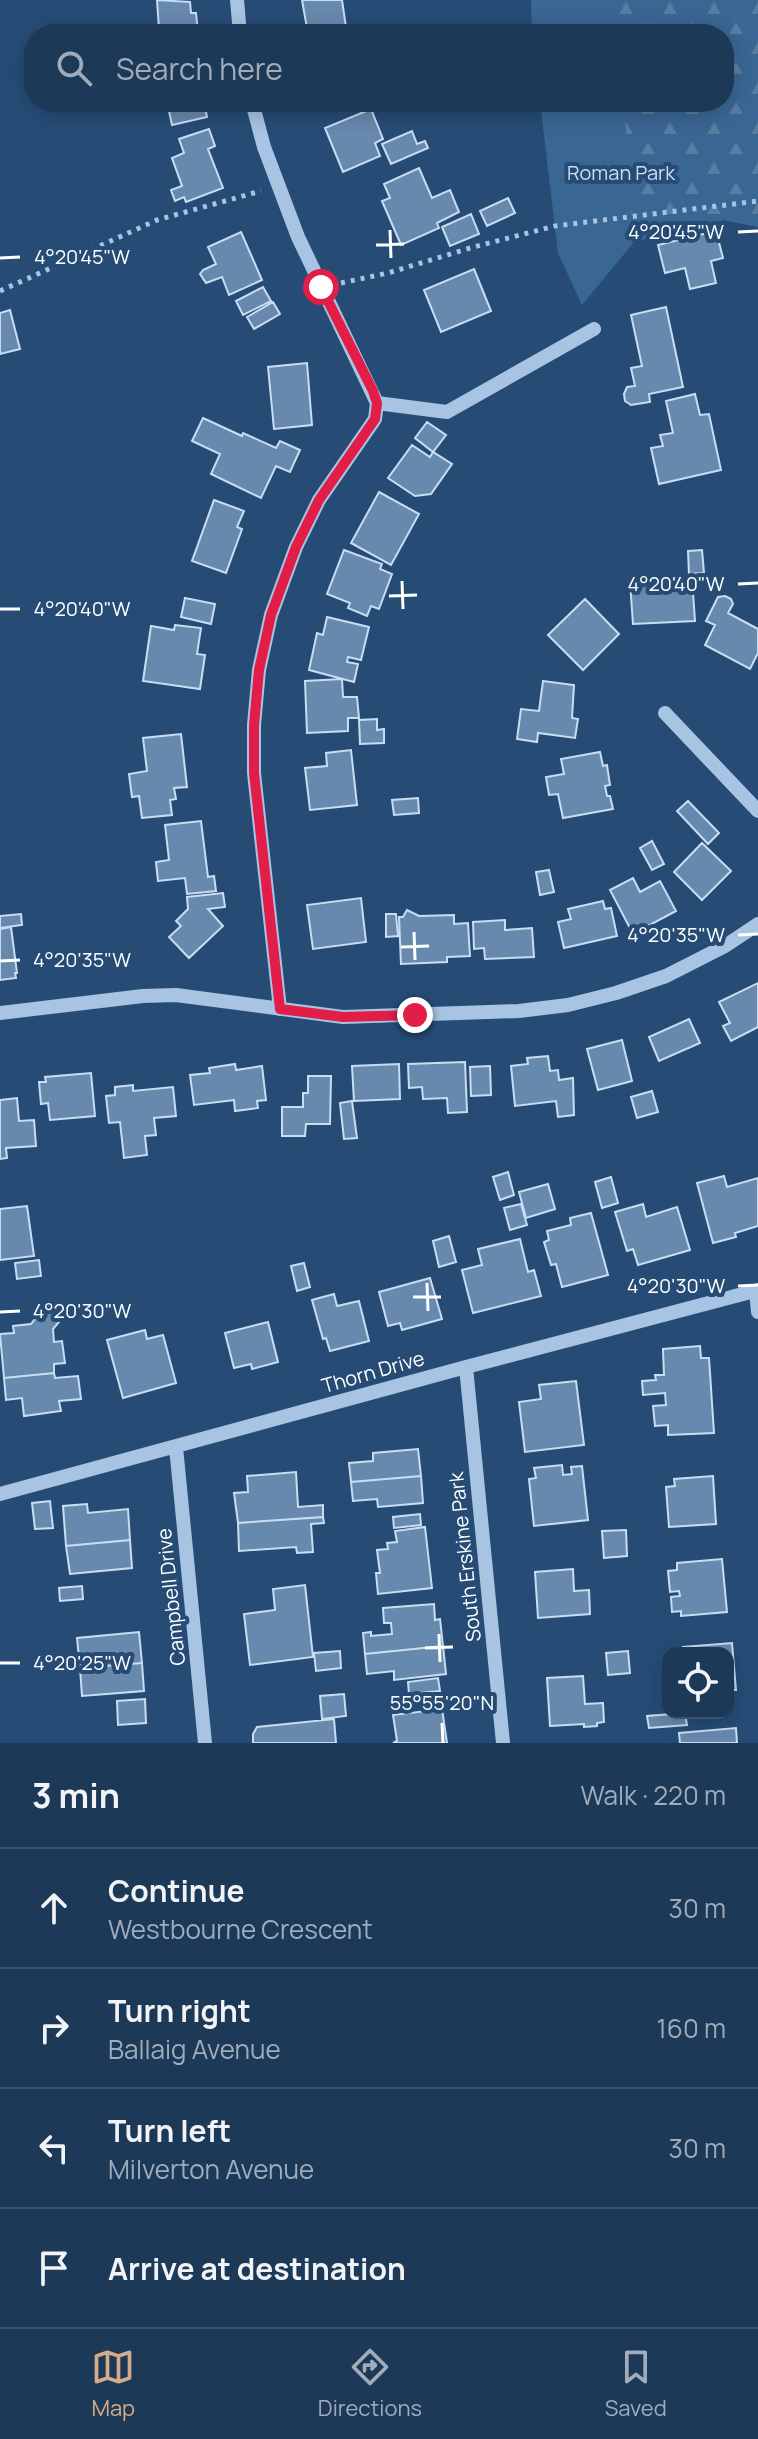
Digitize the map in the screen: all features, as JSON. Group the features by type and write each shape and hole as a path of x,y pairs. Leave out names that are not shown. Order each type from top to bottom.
{"street":[{"path":"237,0 239,24"},
{"path":"255,112 278,187 321,287 377,403 375,419 319,500 296,547 271,615 259,670 254,773 280,1009"},
{"path":"377,403 447,412 594,329"},
{"path":"665,713 758,811"},
{"path":"0,1013 176,995 343,1017 519,1011 568,1005 666,976 725,946 758,924"},
{"path":"757,1291 758,1312"},
{"name":"Thorn Drive","path":"0,1494 757,1291"},
{"name":"South Erskine Park","path":"466,1367 503,1743"},
{"name":"Campbell Drive","path":"176,1447 205,1743"}],"path":[{"path":"0,291 157,220 278,187"},
{"path":"321,287 388,273 555,226 758,201"}],"green space":[{"name":"Roman Park","path":"531,0 758,0 758,227 724,220 634,242 582,305 558,253 541,112 734,112 734,24 532,24"},
{"path":"617,0 758,0 758,227 724,220 633,242 625,112 734,112 734,24 618,24"}],"building":[{"path":"157,0 190,2 191,13 196,13 197,24 159,24"},
{"path":"302,0 342,0 346,24 306,24"},
{"path":"169,112 206,112 207,117 172,125"},
{"path":"364,112 372,112 383,139 375,143 380,156 343,172 325,128"},
{"path":"209,129 215,146 208,149 223,188 186,202 184,197 175,201 171,190 182,186 172,158 184,153 179,139"},
{"path":"412,131 417,144 425,141 428,148 391,164 382,144"},
{"path":"419,168 432,198 450,190 459,212 437,223 439,228 401,245 382,201 390,198 384,184"},
{"path":"508,198 515,213 487,226 480,211"},
{"path":"471,214 479,234 450,246 442,227"},
{"path":"716,231 723,258 711,261 716,283 690,289 685,268 665,273 658,245"},
{"path":"241,232 262,280 229,295 222,277 206,283 200,274 216,264 208,247"},
{"path":"474,269 491,311 441,332 424,290"},
{"path":"263,287 271,301 243,315 236,301"},
{"path":"273,302 280,314 254,329 247,317"},
{"path":"666,307 683,387 649,394 650,402 631,405 625,401 624,394 627,387 635,386 631,368 642,366 631,315"},
{"path":"10,310 20,349 0,354 0,313"},
{"path":"307,363 312,425 274,429 268,367"},
{"path":"695,394 700,415 709,414 721,470 659,484 651,448 663,446 660,435 673,433 666,401"},
{"path":"203,418 276,448 280,441 300,450 290,472 276,466 261,498 211,474 220,454 192,441"},
{"path":"427,422 446,435 433,452 415,438"},
{"path":"412,445 430,457 433,452 452,464 431,494 415,496 388,478"},
{"path":"379,492 419,514 391,565 351,543"},
{"path":"214,500 244,511 237,527 242,529 226,573 192,561"},
{"path":"344,550 382,564 380,569 392,574 379,609 371,606 367,616 348,608 350,603 327,594"},
{"path":"702,550 704,573 689,574 688,551"},
{"path":"692,578 695,621 633,624 630,582"},
{"path":"725,596 733,604 728,613 758,629 758,653 750,669 705,645 715,625 706,621 718,597"},
{"path":"185,598 215,604 211,624 181,617"},
{"path":"585,599 619,634 583,670 548,635"},
{"path":"327,617 369,627 361,660 348,657 347,662 358,664 354,682 309,670 317,633 323,635"},
{"path":"175,625 201,628 197,654 205,655 200,689 143,681 151,626 174,630"},
{"path":"342,679 343,697 357,697 359,718 348,718 348,731 307,733 305,681"},
{"path":"543,681 574,685 572,718 578,719 575,738 538,733 537,742 517,739 521,709 539,711"},
{"path":"377,719 377,730 384,729 384,743 360,744 359,720"},
{"path":"181,734 187,787 174,788 176,799 170,800 172,815 142,818 139,796 132,797 129,774 147,771 143,738"},
{"path":"351,750 357,805 310,810 305,768 327,766 326,753"},
{"path":"600,752 603,766 607,765 610,785 605,786 613,809 563,818 558,794 549,795 546,777 564,774 561,759"},
{"path":"418,798 419,813 394,815 392,800"},
{"path":"688,801 719,833 708,844 677,811"},
{"path":"201,821 208,877 214,876 216,891 187,894 185,878 158,881 156,862 169,860 165,825"},
{"path":"652,841 664,864 652,870 640,848"},
{"path":"702,843 731,871 702,900 674,872"},
{"path":"549,870 554,892 540,895 536,872"},
{"path":"633,878 640,892 660,881 676,911 633,934 610,890"},
{"path":"223,893 225,907 208,909 223,926 189,958 169,937 181,926 176,921 188,909 187,897"},
{"path":"361,898 366,942 313,949 307,905"},
{"path":"603,901 605,909 611,908 617,936 564,948 558,922 571,919 568,909"},
{"path":"407,910 419,916 454,915 454,924 468,923 470,956 447,957 447,962 401,964 399,917 403,917"},
{"path":"21,914 22,925 0,928 0,916"},
{"path":"386,914 396,914 398,936 386,937"},
{"path":"505,920 505,930 532,928 534,957 485,959 484,948 474,949 473,922"},
{"path":"11,927 16,978 0,980 0,929"},
{"path":"758,983 758,1027 731,1041 723,1026 730,1023 719,1002"},
{"path":"689,1019 700,1043 659,1061 649,1037"},
{"path":"622,1040 632,1081 598,1090 587,1049"},
{"path":"548,1056 550,1071 558,1070 559,1080 573,1078 574,1115 558,1117 556,1101 515,1106 511,1066 528,1064 527,1058"},
{"path":"465,1062 467,1112 448,1113 447,1098 423,1099 422,1087 409,1088 408,1064"},
{"path":"235,1064 236,1070 262,1066 266,1100 257,1101 258,1108 235,1111 234,1100 194,1105 190,1075 210,1073 209,1068"},
{"path":"399,1064 400,1099 354,1101 352,1066"},
{"path":"490,1066 491,1095 471,1096 470,1067"},
{"path":"91,1073 95,1116 50,1120 48,1103 41,1104 39,1082 46,1082 45,1077"},
{"path":"308,1076 331,1076 330,1124 306,1124 305,1136 282,1136 282,1107 303,1107 303,1093 308,1093"},
{"path":"133,1085 133,1091 173,1087 176,1116 154,1118 156,1135 145,1136 147,1155 124,1158 120,1122 109,1123 106,1096 115,1095 115,1087"},
{"path":"652,1091 658,1112 637,1118 631,1097"},
{"path":"17,1098 19,1121 34,1120 36,1146 6,1148 7,1158 0,1159 0,1100"},
{"path":"352,1101 357,1138 344,1139 340,1103"},
{"path":"508,1172 514,1195 500,1200 493,1177"},
{"path":"724,1176 727,1187 758,1178 758,1226 735,1233 736,1237 713,1243 697,1183"},
{"path":"611,1177 618,1203 602,1208 595,1182"},
{"path":"548,1184 555,1209 526,1218 519,1192"},
{"path":"521,1204 527,1225 510,1230 504,1208"},
{"path":"643,1204 646,1217 677,1207 690,1250 638,1265 633,1249 627,1251 615,1212"},
{"path":"27,1206 34,1256 0,1260 0,1209"},
{"path":"591,1213 608,1275 562,1287 556,1264 551,1265 544,1242 549,1240 547,1231 571,1225 570,1218"},
{"path":"449,1236 456,1262 439,1267 433,1241"},
{"path":"520,1239 528,1272 534,1270 541,1296 473,1313 462,1270 482,1265 478,1249"},
{"path":"39,1260 41,1276 17,1279 15,1263"},
{"path":"304,1263 310,1287 297,1291 291,1266"},
{"path":"430,1278 442,1319 402,1330 400,1323 388,1326 379,1292"},
{"path":"334,1294 337,1306 359,1301 369,1341 330,1351 326,1338 323,1339 312,1300"},
{"path":"47,1303 59,1322 53,1329 54,1342 62,1341 65,1363 54,1364 54,1373 4,1378 0,1334 14,1333 13,1326 31,1324"},
{"path":"268,1322 278,1362 252,1369 251,1364 234,1368 225,1333"},
{"path":"145,1330 147,1339 163,1335 176,1383 123,1398 107,1340"},
{"path":"700,1346 701,1358 709,1358 714,1433 668,1435 668,1425 655,1426 653,1406 666,1405 665,1393 643,1395 642,1381 656,1380 655,1375 664,1375 663,1349"},
{"path":"54,1373 55,1378 78,1376 81,1399 59,1401 61,1411 24,1416 22,1398 6,1400 4,1378"},
{"path":"576,1381 584,1445 525,1452 519,1402 541,1399 539,1385"},
{"path":"418,1449 421,1476 351,1482 349,1463 373,1461 373,1453"},
{"path":"562,1465 563,1475 572,1474 571,1467 582,1466 588,1520 534,1526 529,1479 536,1478 534,1468"},
{"path":"296,1472 298,1507 323,1505 323,1517 238,1523 234,1493 248,1492 247,1476"},
{"path":"421,1476 423,1503 378,1507 377,1499 353,1501 351,1482"},
{"path":"713,1476 716,1524 669,1527 666,1487 675,1486 674,1479"},
{"path":"50,1501 53,1528 35,1529 32,1503"},
{"path":"87,1504 88,1513 128,1509 130,1540 66,1546 63,1506"},
{"path":"420,1514 421,1525 394,1528 393,1517"},
{"path":"323,1517 324,1523 311,1524 313,1552 297,1553 296,1547 239,1551 238,1523"},
{"path":"425,1527 432,1588 378,1594 376,1573 380,1573 377,1550 388,1549 387,1543 397,1542 395,1531"},
{"path":"626,1530 627,1556 604,1558 602,1531"},
{"path":"130,1540 132,1568 70,1574 66,1546"},
{"path":"722,1559 727,1612 681,1616 681,1611 672,1612 671,1597 680,1596 679,1591 670,1592 668,1571 677,1570 677,1563"},
{"path":"573,1569 574,1591 589,1590 590,1614 538,1618 535,1572"},
{"path":"305,1585 313,1657 250,1665 244,1614 275,1610 273,1589"},
{"path":"82,1586 83,1599 60,1601 59,1588"},
{"path":"434,1604 435,1620 440,1619 443,1646 365,1654 363,1633 371,1632 371,1636 392,1634 391,1623 384,1623 383,1608"},
{"path":"139,1632 142,1663 80,1668 77,1638"},
{"path":"732,1643 732,1647 683,1647"},
{"path":"443,1646 446,1674 394,1680 394,1671 367,1674 365,1654"},
{"path":"340,1651 341,1668 316,1671 314,1653"},
{"path":"628,1651 630,1673 608,1675 606,1653"},
{"path":"142,1663 144,1691 82,1696 80,1668"},
{"path":"583,1676 585,1704 603,1703 604,1722 584,1727 584,1724 550,1726 547,1678"},
{"path":"438,1678 440,1691 409,1694 408,1682"},
{"path":"344,1694 346,1716 322,1719 320,1696"},
{"path":"145,1699 146,1723 118,1725 117,1701"},
{"path":"442,1709 447,1743 393,1743 397,1741 393,1715"},
{"path":"647,1716 686,1719 687,1725 649,1728"},
{"path":"334,1719 336,1743 253,1743 257,1727"},
{"path":"736,1728 737,1743 680,1743 679,1733"}],"route":[{"path":"321,287 373,391 377,412 319,500 296,547 271,615 259,670 254,773 280,1009 343,1017 415,1015"}]}
